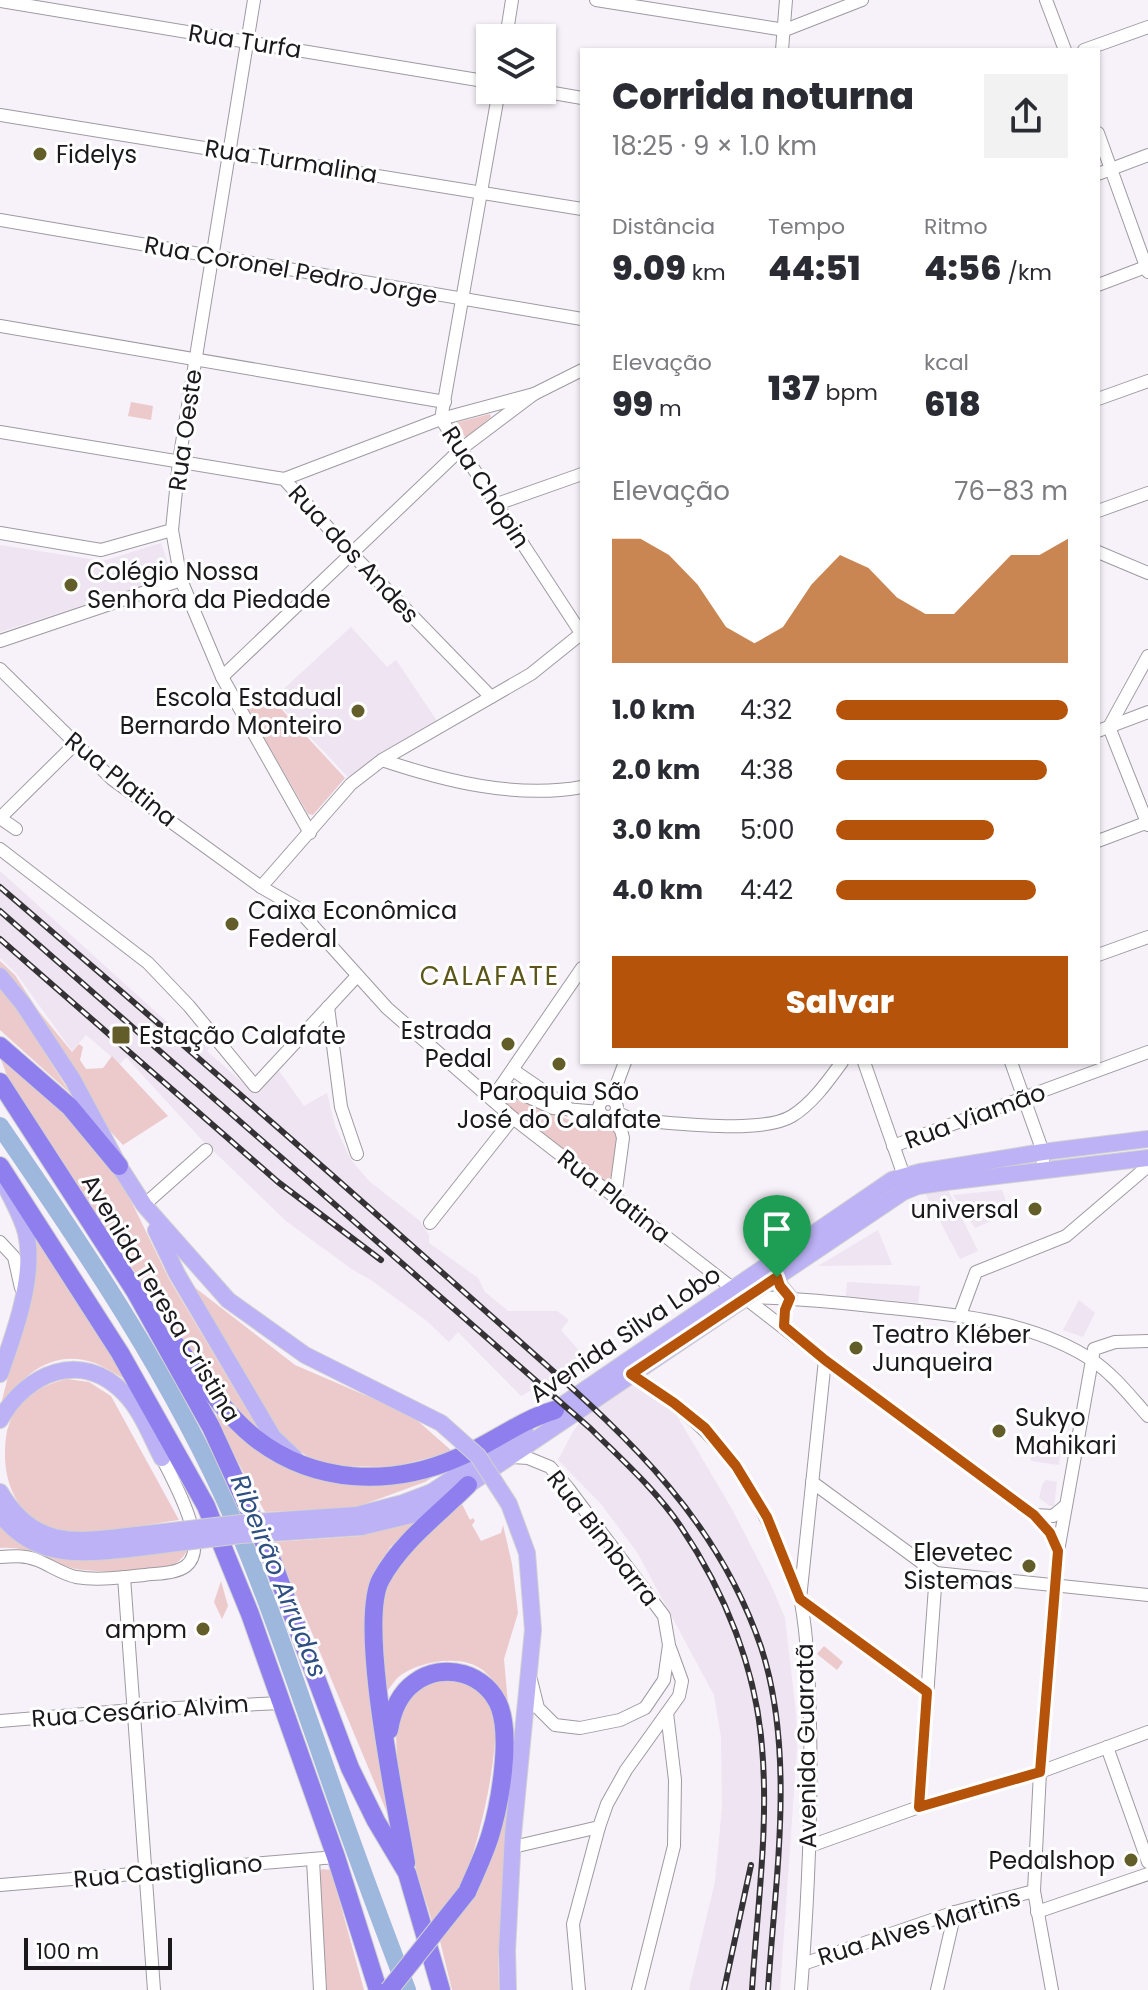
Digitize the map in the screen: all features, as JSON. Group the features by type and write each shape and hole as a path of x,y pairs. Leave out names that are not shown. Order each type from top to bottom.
{"highway":[{"path":"0,1046 70,1107 119,1166"},
{"path":"0,1072 11,1099"},
{"name":"Avenida Teresa Cristina","path":"0,1082 135,1291 211,1427 271,1558 350,1768 376,1821 407,1873 441,1990"},
{"path":"0,1166 120,1353 206,1506 250,1614 336,1857 378,1990"},
{"path":"135,1291 222,1406 257,1439 302,1464 334,1476 396,1476 424,1470 457,1458 529,1418 555,1410"},
{"path":"162,1458 206,1506"},
{"path":"407,1873 386,1745 372,1627 378,1582 399,1551 468,1485"},
{"path":"386,1745 392,1714 402,1695 415,1682 438,1674 464,1672 478,1679 491,1691 500,1709 504,1730 503,1763 490,1835 467,1892 389,1990"}],"main road":[{"path":"0,976 23,1004 73,1080 119,1166 144,1205 177,1274 273,1437 302,1464"},
{"name":"Avenida Silva Lobo","path":"359,1521 411,1515 512,1457 631,1374 892,1180 1043,1152 1148,1139"},
{"name":"Avenida Silva Lobo","path":"359,1521 432,1492 741,1293 777,1277 903,1192 918,1186 1043,1170 1144,1164"},
{"path":"0,1174 26,1233 28,1250 22,1296 0,1374"},
{"path":"144,1205 228,1300 305,1355 441,1423 478,1456 509,1504 527,1553 533,1630 513,1847 508,1990"},
{"path":"777,1277 790,1298"},
{"path":"0,1420 20,1392 37,1378 59,1370 95,1375 125,1394 162,1458"},
{"path":"0,1492 28,1526 54,1538 129,1543"},
{"path":"0,1514 17,1532 31,1541 66,1553 129,1543 241,1535 359,1521"}],"street":[{"name":"Rua Oeste","path":"254,0 179,461 172,530 181,580 222,677 310,833"},
{"path":"508,24 512,0"},
{"path":"596,0 785,30 862,0"},
{"path":"782,48 786,0"},
{"path":"1046,0 1064,48"},
{"name":"Rua Turfa","path":"0,1 476,80"},
{"path":"1090,48 1148,27"},
{"path":"556,93 580,98"},
{"name":"Rua Chopin","path":"497,104 441,419 580,630"},
{"name":"Rua Turmalina","path":"0,115 580,209"},
{"path":"1100,138 1147,269 1100,284"},
{"path":"1100,173 1148,155"},
{"name":"Rua Coronel Pedro Jorge","path":"0,220 580,319"},
{"path":"0,326 445,402"},
{"path":"222,677 461,449 534,394 580,371"},
{"path":"1100,398 1148,381"},
{"path":"284,479 441,419 534,394"},
{"name":"Rua dos Andes","path":"0,432 284,479 491,697"},
{"path":"497,504 580,475"},
{"path":"1100,510 1148,493"},
{"path":"0,533 101,550 172,530"},
{"path":"1100,553 1148,573"},
{"path":"0,641 181,580"},
{"path":"261,887 351,784 382,760 531,674 580,635"},
{"path":"1104,729 1148,656"},
{"name":"Rua Platina","path":"0,669 112,779 261,887 296,907 387,1008 513,1118 825,1360 1034,1515 1050,1533 1058,1551"},
{"path":"1104,729 1148,712"},
{"path":"1100,840 1148,823 1104,729"},
{"path":"16,829 0,818 75,744"},
{"path":"382,760 432,776 504,788 540,792 580,787"},
{"path":"0,849 148,963 189,1006 255,1086 357,976"},
{"path":"1100,954 1148,937"},
{"path":"492,1099 580,971"},
{"path":"328,1007 341,1107 357,1154"},
{"name":"Rua Viamão","path":"893,1146 1148,1052"},
{"path":"615,1197 623,1138 609,1109 613,1070 618,1064"},
{"path":"609,1109 624,1064"},
{"path":"502,1085 553,1108 609,1109 633,1120 760,1127 790,1118 809,1104 840,1064"},
{"path":"865,1064 904,1176"},
{"path":"1012,1064 1043,1152 1043,1170"},
{"path":"513,1070 570,1110"},
{"path":"430,1223 513,1118"},
{"path":"144,1205 206,1150"},
{"path":"960,1315 976,1272 1066,1236 1144,1164"},
{"path":"0,1242 14,1257 22,1296"},
{"path":"741,1293 960,1315 1017,1328 1069,1347 1091,1359 1148,1416"},
{"path":"784,1326 790,1298"},
{"path":"1052,1990 1034,1891 1054,1587 1064,1507 1094,1349 1103,1344 1148,1341"},
{"path":"825,1360 800,1599 927,1692"},
{"name":"Avenida Guaratã","path":"631,1374 705,1428 736,1466 767,1517 800,1599 808,1676 810,1846 801,1990"},
{"name":"Rua Bimbarra","path":"512,1457 528,1458 550,1467 568,1488 664,1616 669,1645 682,1681 679,1696 626,1770 607,1804 599,1827 573,1924 579,1990"},
{"path":"0,1557 36,1559 75,1577 124,1577 182,1569 193,1559 195,1551 190,1515 162,1458"},
{"path":"812,1482 936,1573 1148,1595"},
{"path":"1034,1515 1053,1516 1064,1507"},
{"path":"919,1807 936,1573"},
{"path":"124,1577 154,1990"},
{"name":"Rua Bimbarra","path":"528,1668 538,1708 555,1725 580,1728 620,1720 645,1708 664,1680 669,1645"},
{"name":"Rua Cesário Alvim","path":"0,1721 133,1710 281,1703"},
{"path":"638,1990 674,1846 675,1780 667,1713"},
{"path":"810,1846 919,1807 1040,1772 1148,1732"},
{"path":"1107,1747 1148,1862"},
{"path":"513,1847 599,1827"},
{"name":"Rua Castigliano","path":"0,1885 336,1857"},
{"path":"313,1860 320,1990"},
{"path":"1037,1912 1148,1874"},
{"name":"Rua Alves Martins","path":"803,1964 955,1912 1034,1891"},
{"path":"937,1990 955,1912"}],"shaded area":[{"path":"131,402 153,406 151,420 128,416"},
{"path":"490,414 491,417 466,438 455,423"},
{"name":"Colégio Nossa Senhora da Piedade","path":"161,543 171,573 169,577 0,632 0,545 103,561"},
{"name":"Escola Estadual Bernardo Monteiro","path":"351,627 387,667 396,660 437,721 348,777 276,701 276,696"},
{"path":"273,700 345,778 313,815 308,814 248,710"},
{"path":"0,871 188,1041 195,1035 210,1047 207,1051 252,1091 279,1071 304,1106 327,1093 335,1126 351,1160 369,1181 420,1221 429,1235 429,1243 478,1278 485,1292 508,1311 557,1311 569,1320 561,1330 587,1360 521,1396 458,1332 449,1342 427,1321 286,1221 200,1138 126,1057 120,1064 86,1035 72,1051 16,973 0,958"},
{"path":"0,961 15,975 37,1009 72,1052 79,1044 83,1047 80,1060 86,1069 103,1068 112,1056 168,1116 123,1145 92,1108 11,977 0,967"},
{"path":"0,990 14,1004 70,1093 0,1030"},
{"path":"0,1057 67,1109 115,1168 169,1279 262,1435 225,1402 162,1313 15,1097"},
{"path":"511,1098 575,1122 615,1127 620,1136 609,1184 505,1105"},
{"path":"948,1190 978,1251 960,1259 925,1193"},
{"path":"1002,1190 1010,1213 975,1228 953,1195"},
{"path":"878,1230 892,1265 818,1266"},
{"path":"35,1235 129,1382 95,1363 66,1359 40,1367 29,1375 0,1408 21,1326 35,1251"},
{"path":"847,1282 920,1286 918,1303 846,1296"},
{"path":"193,1286 295,1365 411,1415 453,1452 392,1467 336,1466 308,1457 277,1433"},
{"path":"1079,1300 1095,1313 1083,1337 1063,1330"},
{"path":"67,1379 89,1382 111,1396 179,1520 98,1532 66,1531 37,1520 17,1501 5,1460 7,1431 12,1417 31,1395"},
{"path":"625,1381 670,1404 733,1511 785,1618 797,1748 780,1990 689,1990 715,1882 722,1807 721,1737 714,1695 637,1552 601,1504 558,1460 574,1430 598,1400"},
{"path":"216,1410 302,1470 441,1472 425,1482 354,1508 265,1512 219,1427"},
{"path":"1028,1444 1061,1449 1059,1465 1031,1461"},
{"path":"1046,1480 1057,1482 1054,1506 1039,1498"},
{"path":"462,1504 470,1520 473,1518 475,1521 472,1525 481,1541 501,1533 503,1525 512,1564 518,1613 504,1659 509,1715 489,1675 466,1662 443,1661 420,1666 399,1677 385,1694 375,1628 382,1583 433,1526"},
{"path":"429,1514 390,1547 372,1581 364,1629 391,1822 274,1542 361,1536"},
{"path":"0,1516 21,1536 189,1546 181,1559 165,1568 81,1570 28,1551 0,1548"},
{"path":"221,1581 228,1606 222,1619 214,1602"},
{"path":"824,1646 843,1662 837,1670 817,1654"},
{"path":"435,1678 478,1683 492,1704 495,1741 487,1796 467,1872 457,1891 432,1921 416,1870 397,1758 395,1710 411,1689"},
{"path":"506,1813 510,1820 498,1956 499,1990 452,1990 440,1941 476,1896 499,1819"},
{"path":"322,1869 331,1870 364,1990 327,1990 318,1875"}],"waterway":[{"name":"Ribeirão Arrudas","path":"0,1126 126,1317 210,1468 268,1604 407,1990"}],"railway":[{"path":"0,887 571,1387 638,1452 696,1522 743,1602 761,1647 772,1688 778,1730 780,1817 768,1990"},
{"path":"0,911 591,1429 650,1488 681,1527 711,1578 736,1632 759,1718 764,1807 752,1990"},
{"path":"0,939 278,1182 381,1260"},
{"path":"724,1990 751,1865"}],"place":[{"name":"Fidelys","path":"40,154"},
{"name":"Colégio Nossa Senhora da Piedade","path":"71,585"},
{"name":"Escola Estadual Bernardo Monteiro","path":"358,711"},
{"name":"Caixa Econômica Federal","path":"232,924"},
{"name":"Estação Calafate","path":"121,1035"},
{"name":"Estrada Pedal","path":"508,1044"},
{"name":"Paroquia São José do Calafate","path":"559,1064"},
{"name":"universal","path":"1035,1209"},
{"name":"Teatro Kléber Junqueira","path":"856,1348"},
{"name":"Sukyo Mahikari","path":"999,1431"},
{"name":"Elevetec Sistemas","path":"1029,1566"},
{"name":"ampm","path":"203,1629"},
{"name":"Pedalshop","path":"1131,1860"}],"district":[{"name":"CALAFATE","path":"490,976"}],"route":[{"path":"777,1277 790,1298 784,1326 1034,1515 1055,1542 1058,1551 1040,1772 919,1807 927,1692 800,1599 767,1517 736,1466 705,1428 631,1374 777,1277"}]}
